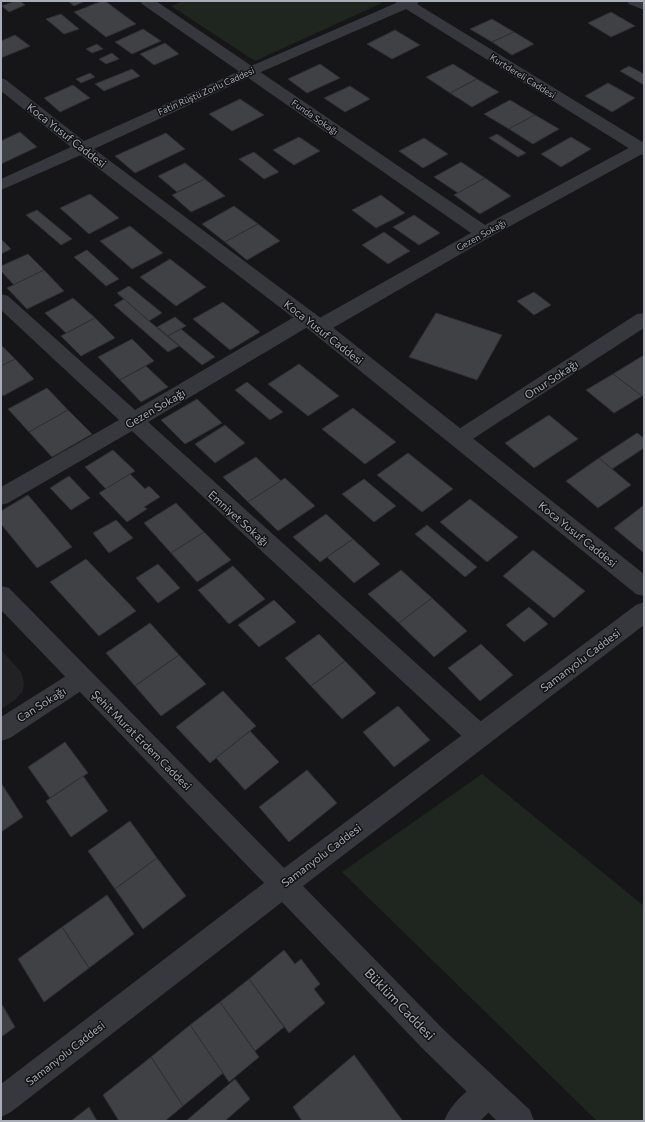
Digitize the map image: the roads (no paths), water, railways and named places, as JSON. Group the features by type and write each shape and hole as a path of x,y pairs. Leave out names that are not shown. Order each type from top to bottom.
{"street":[{"path":"634,1 644,6"},
{"name":"Funda Sokağı","path":"153,2 249,72 484,233"},
{"name":"Fatin Rüştü Zorlu Caddesi","path":"1,185 407,2"},
{"name":"Kurtdereli Caddesi","path":"407,2 643,148"},
{"name":"Koca Yusuf Caddesi","path":"1,82 83,148 313,323 644,587"},
{"name":"Gezen Sokağı","path":"1,497 133,421 313,323 643,148"},
{"name":"Emniyet Sokağı","path":"1,300 478,735"},
{"name":"Onur Sokağı","path":"458,439 644,319"},
{"name":"Şehit Murat Erdem Caddesi","path":"1,595 284,884"},
{"name":"Samanyolu Caddesi","path":"1,1102 478,735 644,612"},
{"name":"Can Sokağı","path":"1,730 82,678"},
{"name":"Büklüm Caddesi","path":"284,884 488,1094 519,1121"},
{"path":"459,1121 488,1094"}]}
